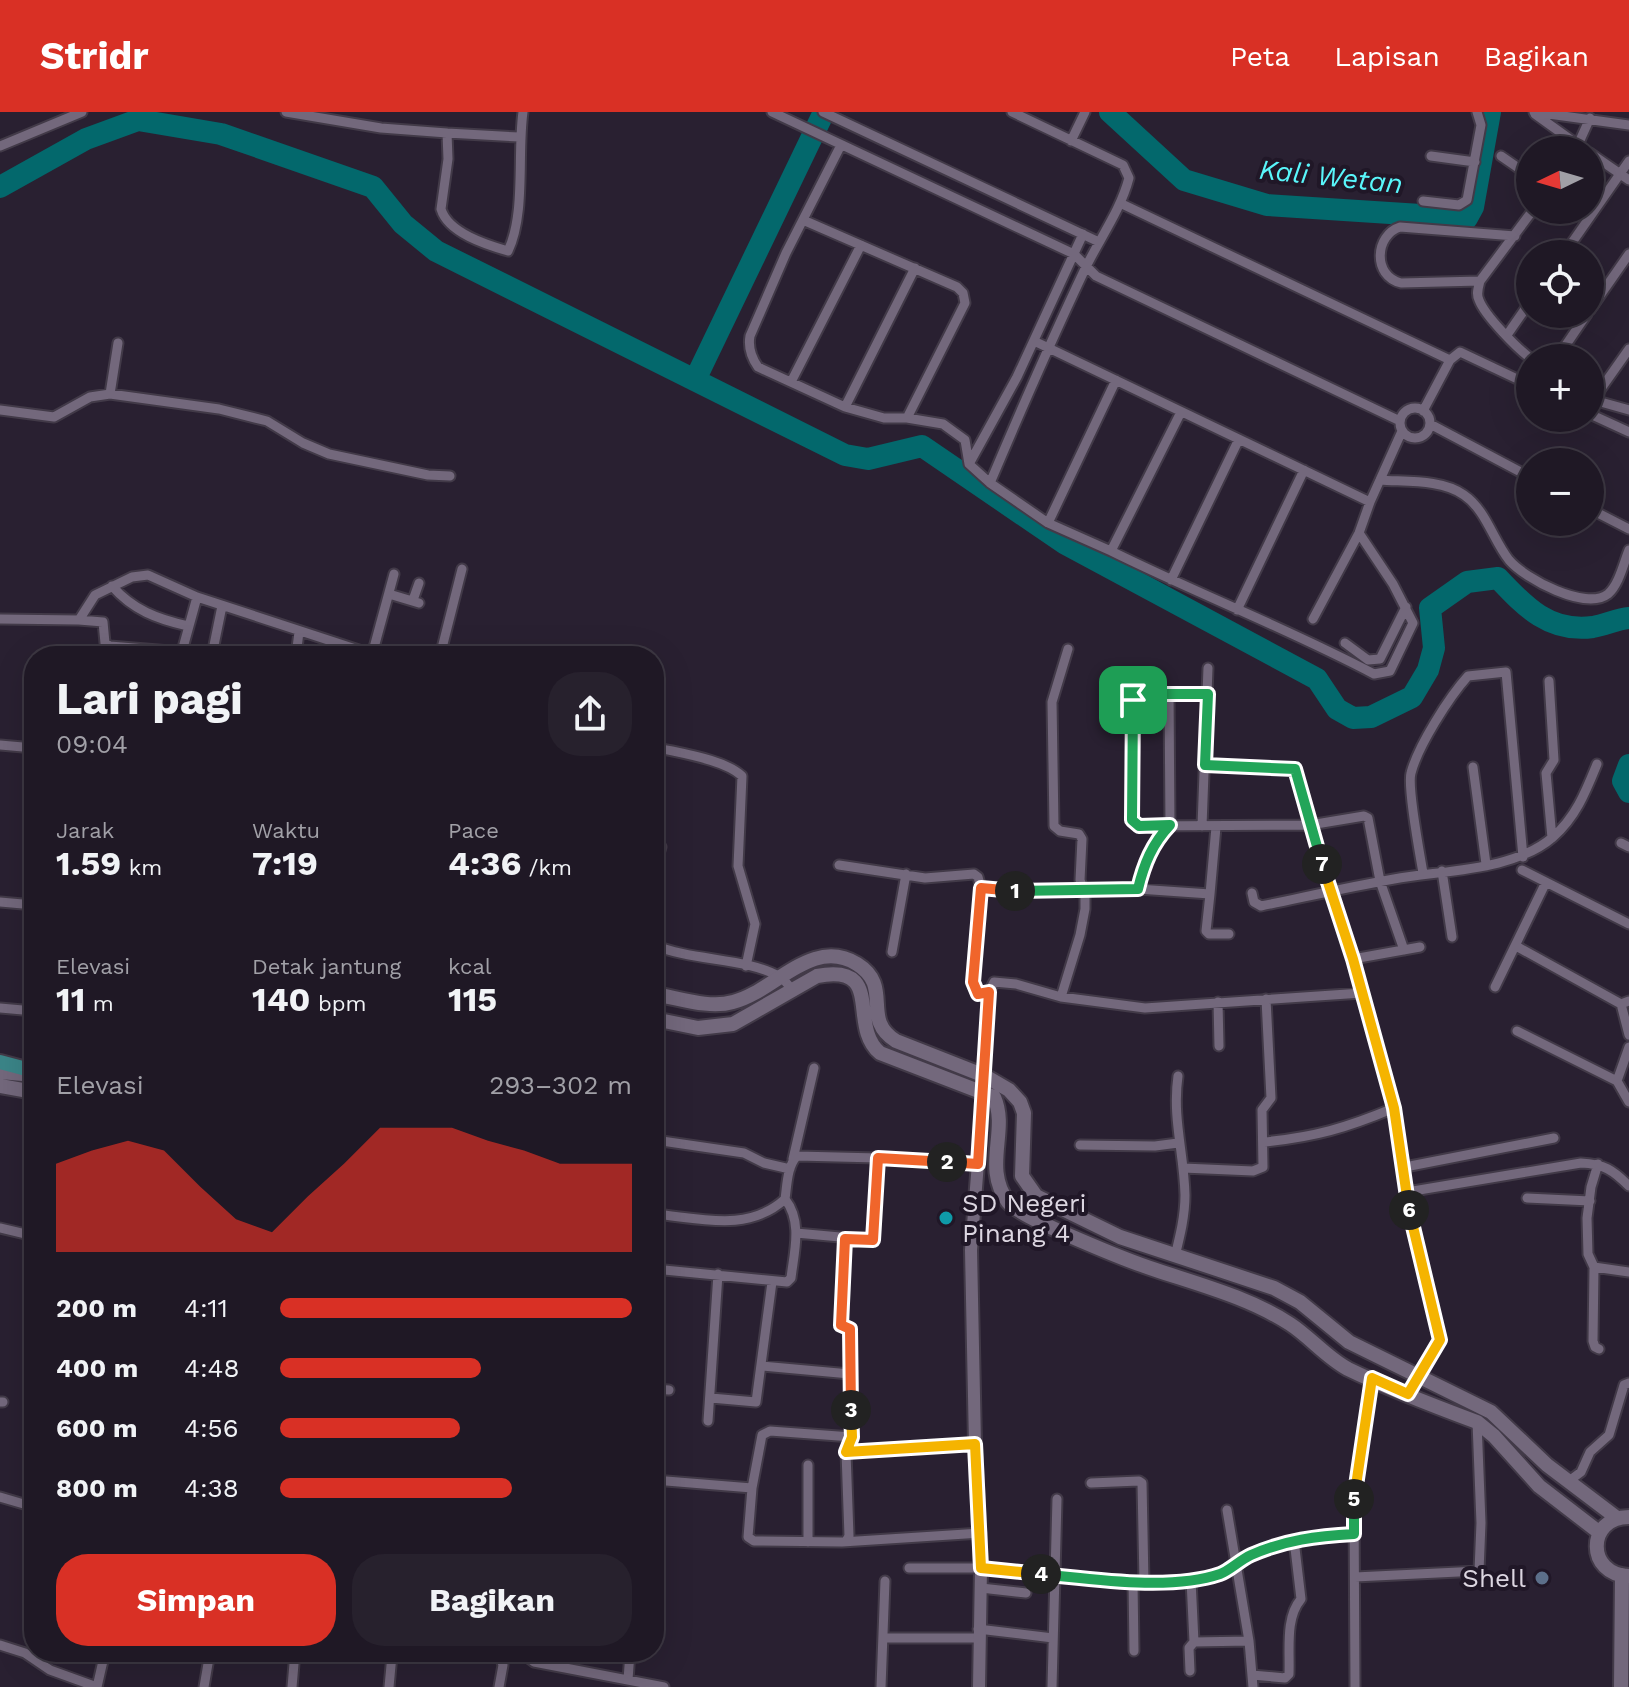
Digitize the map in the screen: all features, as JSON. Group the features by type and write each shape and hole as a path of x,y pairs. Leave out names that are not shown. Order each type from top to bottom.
{"main road":[{"path":"664,996 718,1005 737,1002 799,965 820,957 833,955 855,963 874,982 879,1025 885,1034 985,1076 1009,1090 1020,1102 1024,1113 1022,1176 1036,1196 1120,1237 1274,1288 1300,1302 1349,1342 1480,1405 1569,1481 1623,1518"},
{"path":"664,1021 698,1028 733,1024 817,976 831,973 853,979 860,986 866,1035 880,1053 994,1097 998,1106 997,1186 1010,1206 1117,1257 1216,1290 1269,1313 1291,1325 1346,1368 1477,1422 1494,1436 1539,1486 1600,1533"},
{"path":"0,1062 24,1070"},
{"path":"0,1072 24,1073"},
{"path":"0,1086 24,1090"},
{"path":"1510,1454 1522,1442"},
{"path":"1621,1687 1625,1576 1608,1569 1598,1556 1597,1540 1607,1524 1623,1518"}],"street":[{"path":"0,146 82,112"},
{"path":"286,112 381,128 519,137"},
{"path":"447,133 443,216 477,241 508,251 516,228 521,175 519,137 523,112"},
{"path":"772,112 1074,254 1096,276 1401,426 1409,437 1418,438 1426,433 1430,424"},
{"path":"823,112 1099,242"},
{"path":"841,121 850,112"},
{"path":"990,483 1048,348 1099,242 1122,204 1129,178 1123,165 1012,112"},
{"path":"1071,141 1085,112"},
{"path":"1423,201 1453,205 1464,203 1470,192 1481,125 1477,112"},
{"path":"1533,112 1629,125"},
{"path":"1533,112 1564,136"},
{"path":"1586,136 1590,118"},
{"path":"858,152 866,132"},
{"path":"837,142 759,312 748,344 752,360 758,367 845,407 884,418 943,424 965,440 969,464 990,483 1048,523 1237,610 1306,638 1374,674 1390,671 1412,630 1412,616 1359,533"},
{"path":"1431,156 1475,162"},
{"path":"1501,156 1516,166"},
{"path":"1574,240 1629,161"},
{"path":"1604,164 1629,180"},
{"path":"1122,204 1450,360"},
{"path":"803,220 957,287 963,293 965,303 907,418"},
{"path":"1516,346 1477,295 1480,281 1523,224"},
{"path":"1480,281 1392,281 1381,269 1380,255 1388,235 1400,227 1515,236"},
{"path":"969,464 1034,341 1083,234"},
{"path":"791,382 861,245"},
{"path":"1604,290 1629,254"},
{"path":"845,407 915,268"},
{"path":"1507,335 1516,322"},
{"path":"1034,341 1370,502"},
{"path":"110,394 118,343"},
{"path":"1604,382 1629,349"},
{"path":"1423,411 1455,354 1465,353 1516,378"},
{"path":"1048,523 1116,380"},
{"path":"0,410 54,417 90,397 110,394 219,409 267,421 303,443 329,454 428,475 450,476"},
{"path":"1604,403 1629,410"},
{"path":"1313,619 1359,533 1403,415 1412,409 1423,411"},
{"path":"1423,411 1430,424 1516,470"},
{"path":"1111,551 1181,412"},
{"path":"1604,420 1629,432"},
{"path":"1171,580 1239,439"},
{"path":"1237,610 1304,470"},
{"path":"1380,480 1453,489 1465,495 1509,560 1521,571 1577,599 1603,597 1612,591 1629,550"},
{"path":"1604,516 1629,529"},
{"path":"443,646 462,569"},
{"path":"376,646 394,574"},
{"path":"79,620 95,595 132,577 148,575 197,597 345,646"},
{"path":"389,594 416,602 419,583"},
{"path":"112,586 127,603 141,611 188,626"},
{"path":"184,646 197,597"},
{"path":"214,646 222,606"},
{"path":"1345,643 1368,660 1380,659 1406,607"},
{"path":"0,619 103,622 105,643 110,646"},
{"path":"297,646 299,632"},
{"path":"1061,997 1080,935 1085,900 1080,880 1082,839 1079,834 1060,831 1054,826 1052,702 1068,649"},
{"path":"1202,826 1208,668"},
{"path":"1423,873 1410,775 1452,693 1468,676 1506,672 1523,857"},
{"path":"1549,681 1554,760 1546,773 1552,838"},
{"path":"1138,889 1147,857 1158,837 1170,825 1169,694"},
{"path":"1208,694 1135,695 1133,823 1139,826 1216,827 1310,825 1364,816 1368,818 1380,881 1404,950"},
{"path":"0,745 24,747"},
{"path":"664,749 707,760 737,771 742,776 738,866 755,924 746,966"},
{"path":"1252,893 1254,902 1261,906 1380,881 1523,857 1552,838 1579,806 1597,764"},
{"path":"1205,765 1295,769 1330,892 1353,959 1394,1108 1418,1252 1440,1340 1408,1394"},
{"path":"1473,767 1486,864"},
{"path":"1216,827 1206,931 1209,934 1229,934"},
{"path":"839,865 937,878 976,875 981,888 973,982 978,994 989,992"},
{"path":"1522,870 1629,924"},
{"path":"1442,871 1452,937"},
{"path":"892,952 906,874"},
{"path":"1495,987 1546,882"},
{"path":"981,888 1014,891 1138,889 1210,894"},
{"path":"0,902 24,904"},
{"path":"1516,946 1625,1002 1629,1035"},
{"path":"1353,959 1420,947"},
{"path":"664,949 746,966 781,977 793,991"},
{"path":"979,1687 981,1533 975,1444 971,1250 989,992 994,982 1061,997 1145,1008 1362,993"},
{"path":"1183,1168 1253,1171 1264,1163 1262,1110 1271,1098 1266,999"},
{"path":"1218,1002 1219,1046"},
{"path":"0,1008 24,1010"},
{"path":"1517,1031 1617,1081 1629,1102"},
{"path":"1617,1081 1629,1047"},
{"path":"664,1215 745,1221 767,1214 785,1199 814,1068"},
{"path":"1175,1256 1184,1209 1175,1097 1178,1076"},
{"path":"1264,1142 1334,1132 1394,1108"},
{"path":"1405,1167 1554,1138"},
{"path":"664,1141 744,1153 764,1163 792,1164"},
{"path":"1080,1145 1155,1146 1178,1143"},
{"path":"792,1164 797,1156 978,1164"},
{"path":"796,1233 873,1240 878,1158"},
{"path":"1407,1192 1581,1163 1612,1169 1629,1186"},
{"path":"1598,1164 1590,1201 1587,1242 1594,1267 1593,1341 1599,1349"},
{"path":"1527,1198 1590,1201"},
{"path":"664,1270 784,1283 791,1278 796,1233 793,1212 785,1199"},
{"path":"0,1228 24,1234"},
{"path":"845,1239 841,1325 850,1329 852,1437 846,1452 849,1536 846,1541"},
{"path":"1594,1267 1629,1272"},
{"path":"708,1421 718,1274"},
{"path":"711,1398 756,1402 772,1282"},
{"path":"761,1366 850,1374"},
{"path":"1355,1687 1354,1501 1372,1378"},
{"path":"1569,1481 1581,1472 1590,1452 1609,1435 1624,1385 1629,1383"},
{"path":"664,1390 669,1390"},
{"path":"1355,1577 1479,1571 1481,1523 1477,1422"},
{"path":"852,1437 765,1432 752,1488 748,1537 754,1541 808,1542 981,1533"},
{"path":"846,1452 975,1444"},
{"path":"808,1465 808,1542"},
{"path":"664,1481 752,1488"},
{"path":"1091,1483 1142,1483 1144,1582"},
{"path":"0,1497 24,1504"},
{"path":"1052,1687 1057,1499"},
{"path":"1227,1510 1249,1641 1253,1687"},
{"path":"909,1568 981,1568 1133,1582 1191,1580 1221,1574 1234,1563 1294,1540 1354,1534"},
{"path":"1252,1675 1285,1678 1289,1674 1290,1621 1292,1610 1301,1599 1294,1540"},
{"path":"1190,1671 1189,1648 1194,1642 1191,1580"},
{"path":"881,1687 885,1581"},
{"path":"1133,1582 1134,1651"},
{"path":"981,1588 1026,1593"},
{"path":"884,1638 978,1634 1053,1638"},
{"path":"1194,1642 1249,1641"},
{"path":"0,1645 24,1653"},
{"path":"38,1662 50,1670 93,1686 101,1662"},
{"path":"204,1687 208,1662"},
{"path":"292,1662 292,1687"},
{"path":"389,1687 391,1662"},
{"path":"499,1687 502,1662"},
{"path":"534,1662 625,1682 664,1687"},
{"path":"625,1682 628,1662"}],"waterway":[{"name":"Kali Wetan","path":"695,380 824,112"},
{"name":"Kali Wetan","path":"1110,112 1184,180 1267,205 1467,218 1473,207 1490,112"},
{"path":"0,187 86,139 138,120 221,134 373,187 403,224 436,251 845,455 868,459 922,446 1064,543 1317,679 1337,709 1353,718 1371,717 1412,697 1428,670 1434,648 1430,608 1467,582 1498,578 1529,608 1564,626 1593,627 1629,618"},
{"path":"1629,765 1623,781 1629,792"}],"place":[{"name":"SD Negeri Pinang 4","path":"946,1218"},
{"name":"Shell","path":"1542,1578"}],"route":[{"path":"1140,694 1208,694 1205,765 1295,769 1330,892 1353,959 1394,1108 1411,1218 1440,1340 1408,1394 1372,1378 1354,1501 1354,1534 1294,1540 1234,1563 1221,1574 1191,1580 1133,1582 981,1568 975,1444 846,1452 852,1437 850,1329 841,1325 845,1239 873,1240 878,1158 978,1164 989,992 978,994 973,982 981,888 1014,891 1138,889 1147,857 1158,837 1170,825 1139,826 1132,820 1133,700 1135,695 1140,694"}]}
